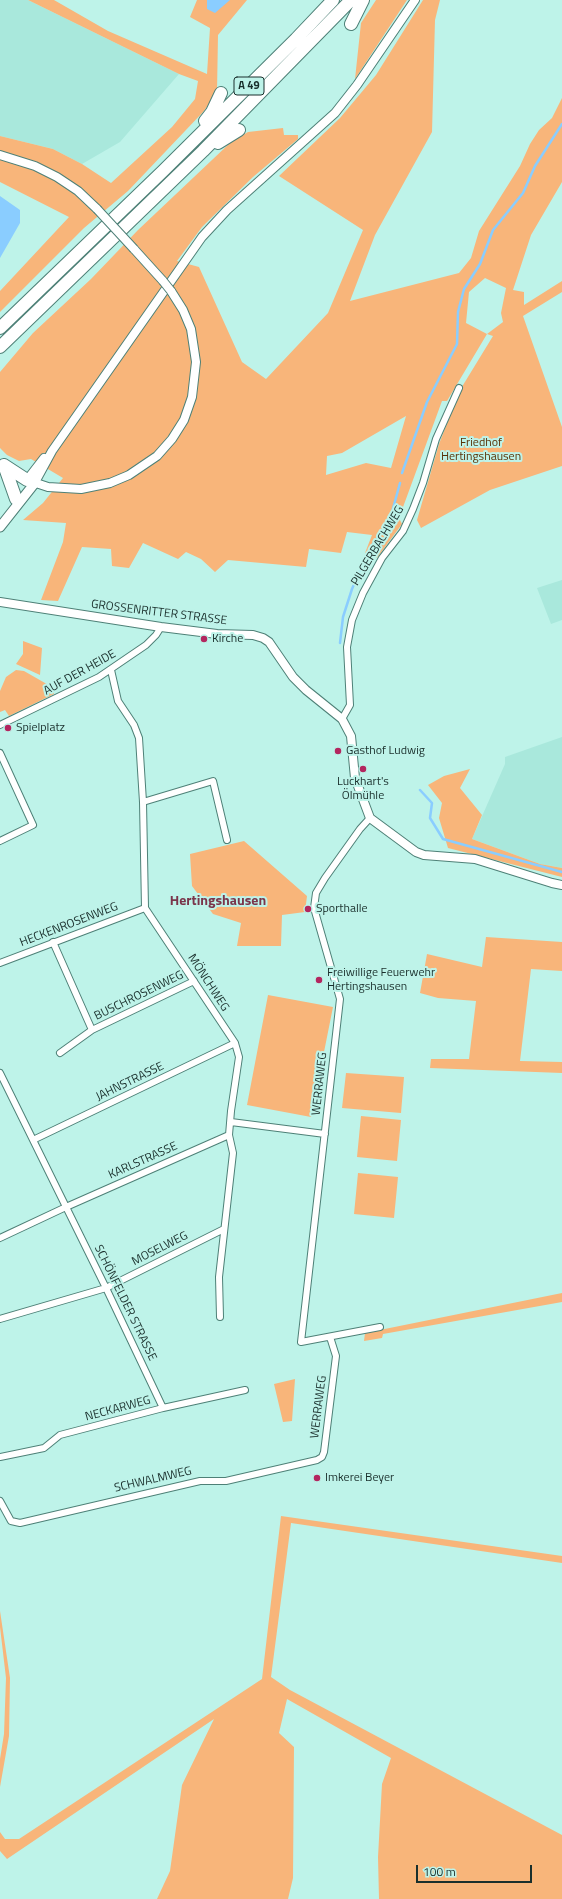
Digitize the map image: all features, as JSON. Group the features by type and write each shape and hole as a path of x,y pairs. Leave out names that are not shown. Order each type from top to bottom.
{"highway":[{"name":"A 49","path":"0,328 163,171 296,39 333,0"},
{"name":"A 49","path":"0,347 203,151 352,0"},
{"path":"351,24 363,0"},
{"path":"163,171 212,112 221,93"},
{"path":"203,151 239,130"},
{"path":"2,463 30,482"},
{"path":"2,463 14,504"}],"main road":[{"path":"0,527 30,482"}],"street":[{"path":"0,155 35,166 57,177 78,191 163,281 171,291 191,329 196,362 195,386 184,420 172,439 148,463 129,475 110,483 73,489 56,489 30,482 52,451 202,237 227,210 336,113 415,0"},
{"name":"PILGERBACHWEG","path":"342,719 350,705 347,647 352,620 363,593 382,558 403,530 413,509 423,483 436,438 459,388"},
{"name":"GROSSENRITTER STRASSE","path":"0,602 161,627 217,634 253,635 263,638 269,642 293,677 306,690 342,719 351,736 355,778 370,818"},
{"name":"AUF DER HEIDE","path":"0,726 111,670 146,645 156,635 161,627"},
{"path":"111,670 118,701 134,725 139,738 143,802 145,908"},
{"path":"0,753 33,825 0,841"},
{"path":"143,802 213,781 227,840"},
{"path":"370,818 416,852 424,855 475,859 562,885"},
{"name":"WERRAWEG","path":"370,818 360,829 325,878 316,893 314,908 340,999 301,1342 380,1327"},
{"name":"HECKENROSENWEG","path":"0,963 145,908"},
{"name":"MÖNCHWEG","path":"145,908 236,1043 239,1057 229,1135 233,1153 220,1277 220,1317"},
{"name":"BUSCHROSENWEG","path":"53,942 92,1030"},
{"name":"BUSCHROSENWEG","path":"60,1053 92,1030 194,981"},
{"name":"JAHNSTRASSE","path":"33,1140 236,1043"},
{"name":"SCHÖNFELDER STRASSE","path":"0,1073 106,1288 163,1408"},
{"path":"231,1122 325,1134"},
{"name":"KARLSTRASSE","path":"66,1207 229,1135"},
{"path":"0,1238 66,1207"},
{"name":"MOSELWEG","path":"0,1319 106,1288 224,1229"},
{"name":"WERRAWEG","path":"322,1457 324,1452 336,1356 330,1337"},
{"name":"NECKARWEG","path":"0,1457 44,1448 60,1435 163,1408 245,1390"},
{"name":"SCHWALMWEG","path":"0,1501 11,1521 20,1523 200,1481 226,1481 317,1460 322,1457"}],"shaded area":[{"path":"0,0 28,0 179,74 120,142 82,164 53,149 0,136"},
{"path":"562,580 562,620 551,624 537,588"},
{"path":"562,737 562,868 540,864 472,839 505,764 505,757"}],"green space":[{"path":"28,0 54,0 108,31 207,74 210,28 190,17 197,0 247,0 218,35 217,92 204,111 128,191 84,228 0,312 0,291 69,217 0,182 0,136 53,149 82,164 111,183 172,127 195,99 198,81 179,74"},
{"path":"376,0 407,0 355,79 361,23"},
{"name":"Friedhof Hertingshausen","path":"423,0 440,0 435,20 432,132 375,235 350,301 459,273 471,258 479,231 520,166 530,144 539,130 552,118 562,98 562,182 531,235 513,290 524,292 524,305 562,281 562,292 523,316 562,427 562,466 490,490 421,528 417,520 439,444 460,390 493,336 487,334 447,401 442,401 399,518 402,524 377,558 365,553 372,535 347,532 341,553 309,549 306,567 228,560 215,572 201,559 186,552 178,559 143,543 129,568 112,566 111,549 82,547 58,601 41,600 63,542 66,523 23,520 43,503 63,478 31,459 19,461 7,455 0,448 0,372 33,333 91,279 138,230 231,142 248,132 283,128 284,135 298,135 298,139 253,177 202,227 177,261 199,267 242,362 266,379 328,313 363,230 279,176 340,118 376,75","holes":["485,278 506,288 501,313 503,322 487,334 466,323 469,292","406,416 391,468 366,463 326,475 327,456 342,453"]},
{"path":"23,641 42,648 40,675 16,664 23,654"},
{"path":"16,670 24,671 52,687 54,689 54,694 9,716 5,710 0,712 0,691 6,677"},
{"path":"470,769 460,788 482,815 472,839 540,864 562,868 562,877 448,848 439,818 442,803 428,785 444,776"},
{"path":"244,841 307,896 305,912 282,915 281,946 237,946 241,923 213,914 192,886 190,854"},
{"path":"486,937 562,942 562,971 531,969 520,1061 562,1062 562,1073 430,1068 431,1059 469,1059 476,1001 438,998 420,993 427,954 482,967"},
{"path":"268,995 333,1007 311,1117 247,1105"},
{"path":"346,1073 404,1077 401,1113 342,1108"},
{"path":"361,1116 401,1120 397,1161 357,1157"},
{"path":"358,1173 398,1177 394,1218 354,1214"},
{"path":"562,1293 562,1302 383,1334 382,1338 364,1341 365,1333"},
{"path":"295,1379 292,1421 283,1422 274,1384"},
{"path":"281,1516 562,1556 562,1563 291,1523 271,1677 290,1690 562,1835 562,1899 379,1899 378,1857 382,1784 391,1758 287,1699 279,1733 294,1747 293,1878 288,1899 157,1899 170,1871 182,1785 214,1719 7,1859 0,1851 0,1832 5,1839 19,1839 262,1679"},
{"path":"0,1611 10,1678 9,1736 0,1787 0,1759 4,1734 6,1678 0,1627"}],"water":[{"path":"207,0 230,0 215,13 207,9"},
{"path":"0,196 20,210 20,223 0,258"}],"waterway":[{"path":"402,473 427,402 457,344 458,312 464,289 480,264 493,230 523,193 535,166 562,124"},
{"path":"340,643 343,617 352,589 370,548 389,523 400,483"},
{"path":"420,790 432,803 430,818 443,839 562,872"}],"place":[{"name":"Kirche","path":"204,639"},
{"name":"Spielplatz","path":"8,728"},
{"name":"Gasthof Ludwig","path":"338,751"},
{"name":"Luckhart's Ölmühle","path":"363,769"},
{"name":"Sporthalle","path":"308,909"},
{"name":"Freiwillige Feuerwehr Hertingshausen","path":"319,980"},
{"name":"Imkerei Beyer","path":"317,1478"}],"district":[{"name":"Hertingshausen","path":"218,902"}]}
